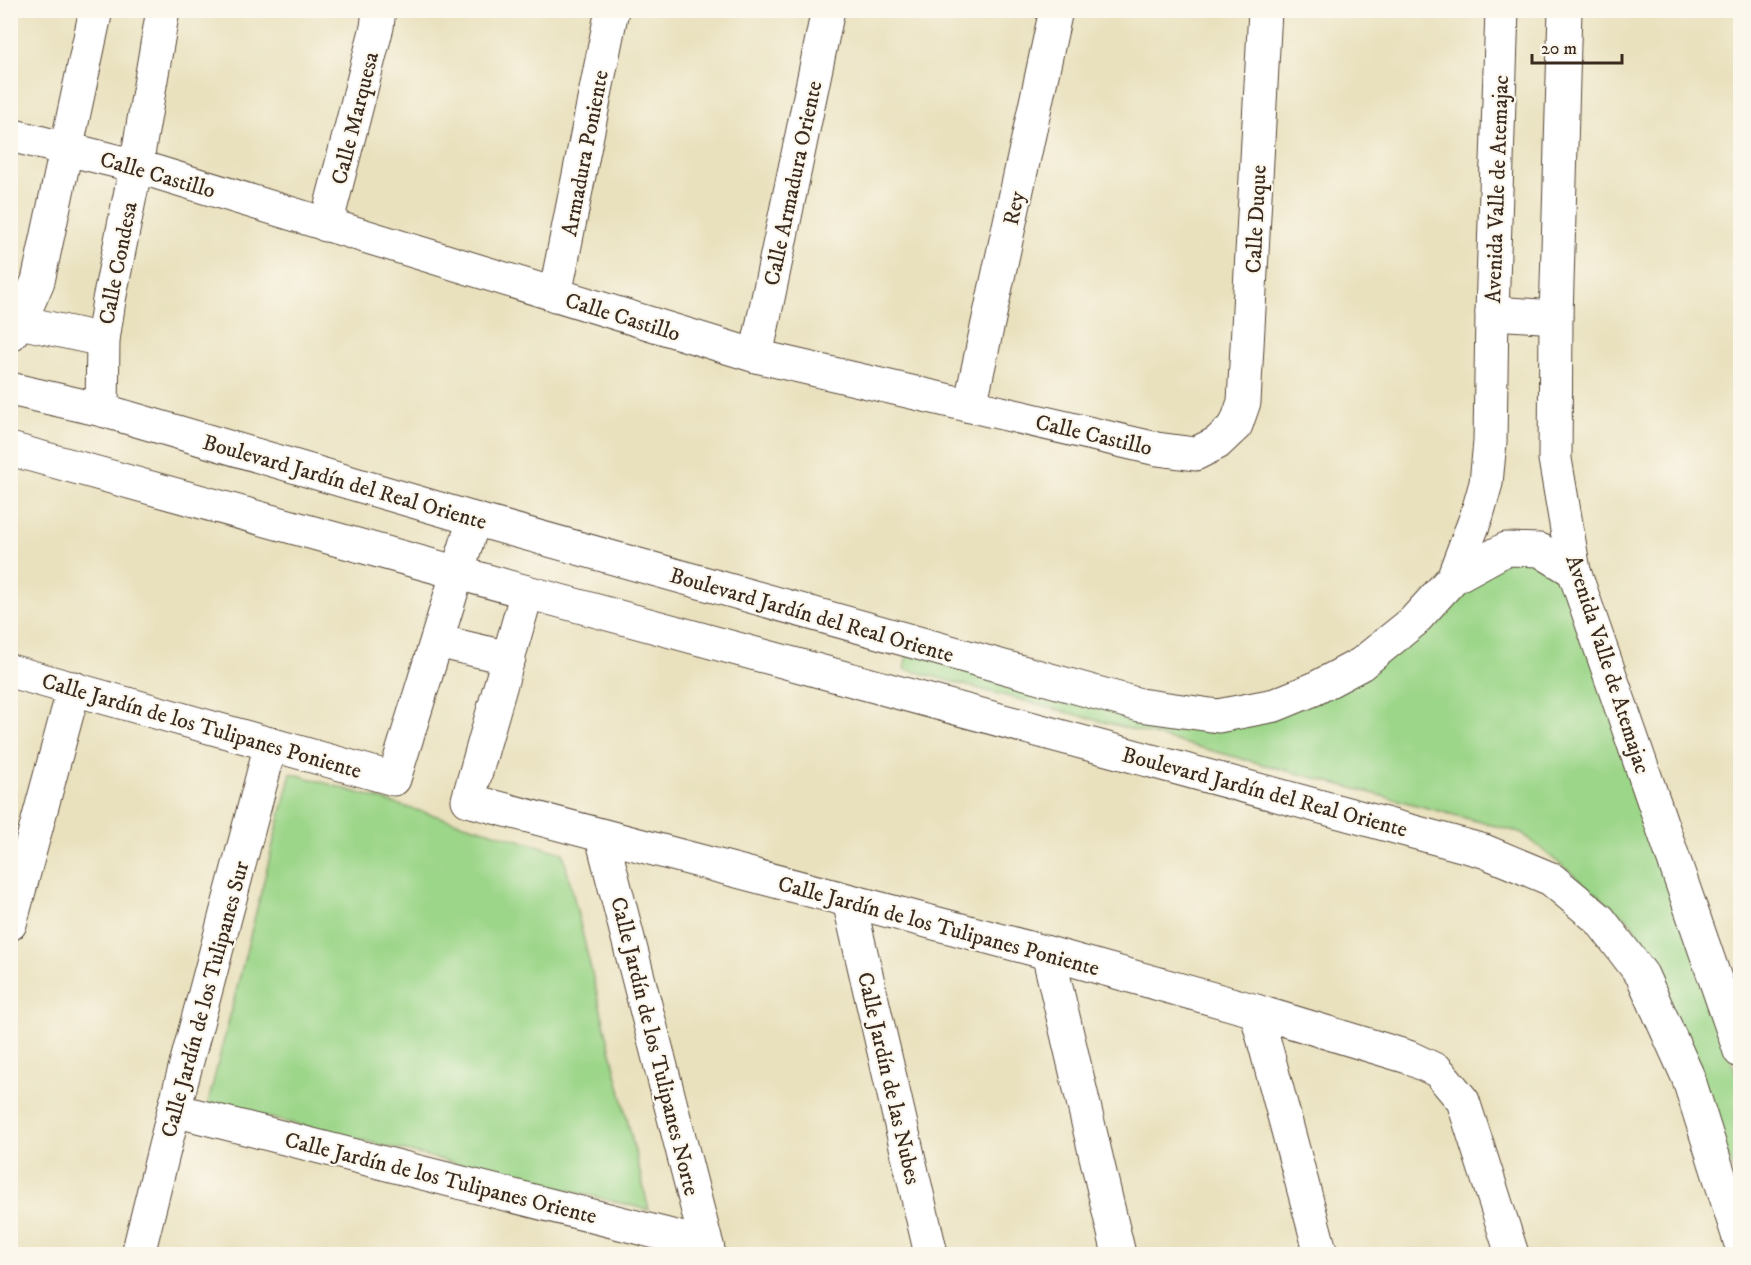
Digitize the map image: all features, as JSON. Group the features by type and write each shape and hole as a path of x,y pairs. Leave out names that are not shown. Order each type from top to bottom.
{"street":[{"path":"96,10 38,281 15,328 103,340"},
{"name":"Calle Condesa","path":"102,410 103,340 163,10"},
{"name":"Calle Marquesa","path":"326,225 377,27 379,10"},
{"name":"Armadura Poniente","path":"555,295 612,10"},
{"name":"Calle Armadura Oriente","path":"756,356 828,10"},
{"name":"Rey","path":"970,406 1056,10"},
{"name":"Calle Duque","path":"1236,426 1244,402 1247,374 1265,10"},
{"name":"Avenida Valle de Atemajac","path":"1453,578 1477,515 1486,483 1490,442 1502,10"},
{"name":"Avenida Valle de Atemajac","path":"1565,10 1556,318 1555,459 1574,571 1740,1051"},
{"name":"Calle Castillo","path":"10,135 136,166 756,356 1157,449 1195,454 1217,442 1236,426"},
{"path":"1492,313 1556,318"},
{"name":"Boulevard Jardín del Real Oriente","path":"10,389 102,410 474,519 1140,705 1218,716 1275,705 1314,689 1361,664 1413,622 1453,578 1506,549 1540,550 1574,571"},
{"name":"Boulevard Jardín del Real Oriente","path":"10,449 527,592 1484,851 1551,879 1600,920 1642,975 1688,1077 1740,1241"},
{"path":"474,519 437,641 509,658 527,592"},
{"path":"885,688 901,639"},
{"name":"Calle Jardín de los Tulipanes Poniente","path":"10,671 394,779 437,641"},
{"name":"Calle Jardín de los Tulipanes Poniente","path":"509,658 468,800 1048,953 1256,1011 1408,1057 1437,1071 1463,1101 1512,1254"},
{"path":"10,924 74,688"},
{"name":"Calle Jardín de los Tulipanes Sur","path":"138,1254 271,744"},
{"name":"Calle Jardín de los Tulipanes Norte","path":"602,837 708,1250"},
{"name":"Calle Jardín de las Nubes","path":"849,901 931,1254"},
{"path":"1048,953 1119,1254"},
{"path":"1256,1011 1321,1254"},
{"name":"Calle Jardín de los Tulipanes Oriente","path":"174,1110 708,1250"}],"green space":[{"path":"1539,552 1573,574 1740,1086 1740,1186 1633,924 1522,833 904,669 909,645 1140,709 1276,709 1483,564"},
{"path":"291,773 563,853 649,1210 208,1103"}]}
